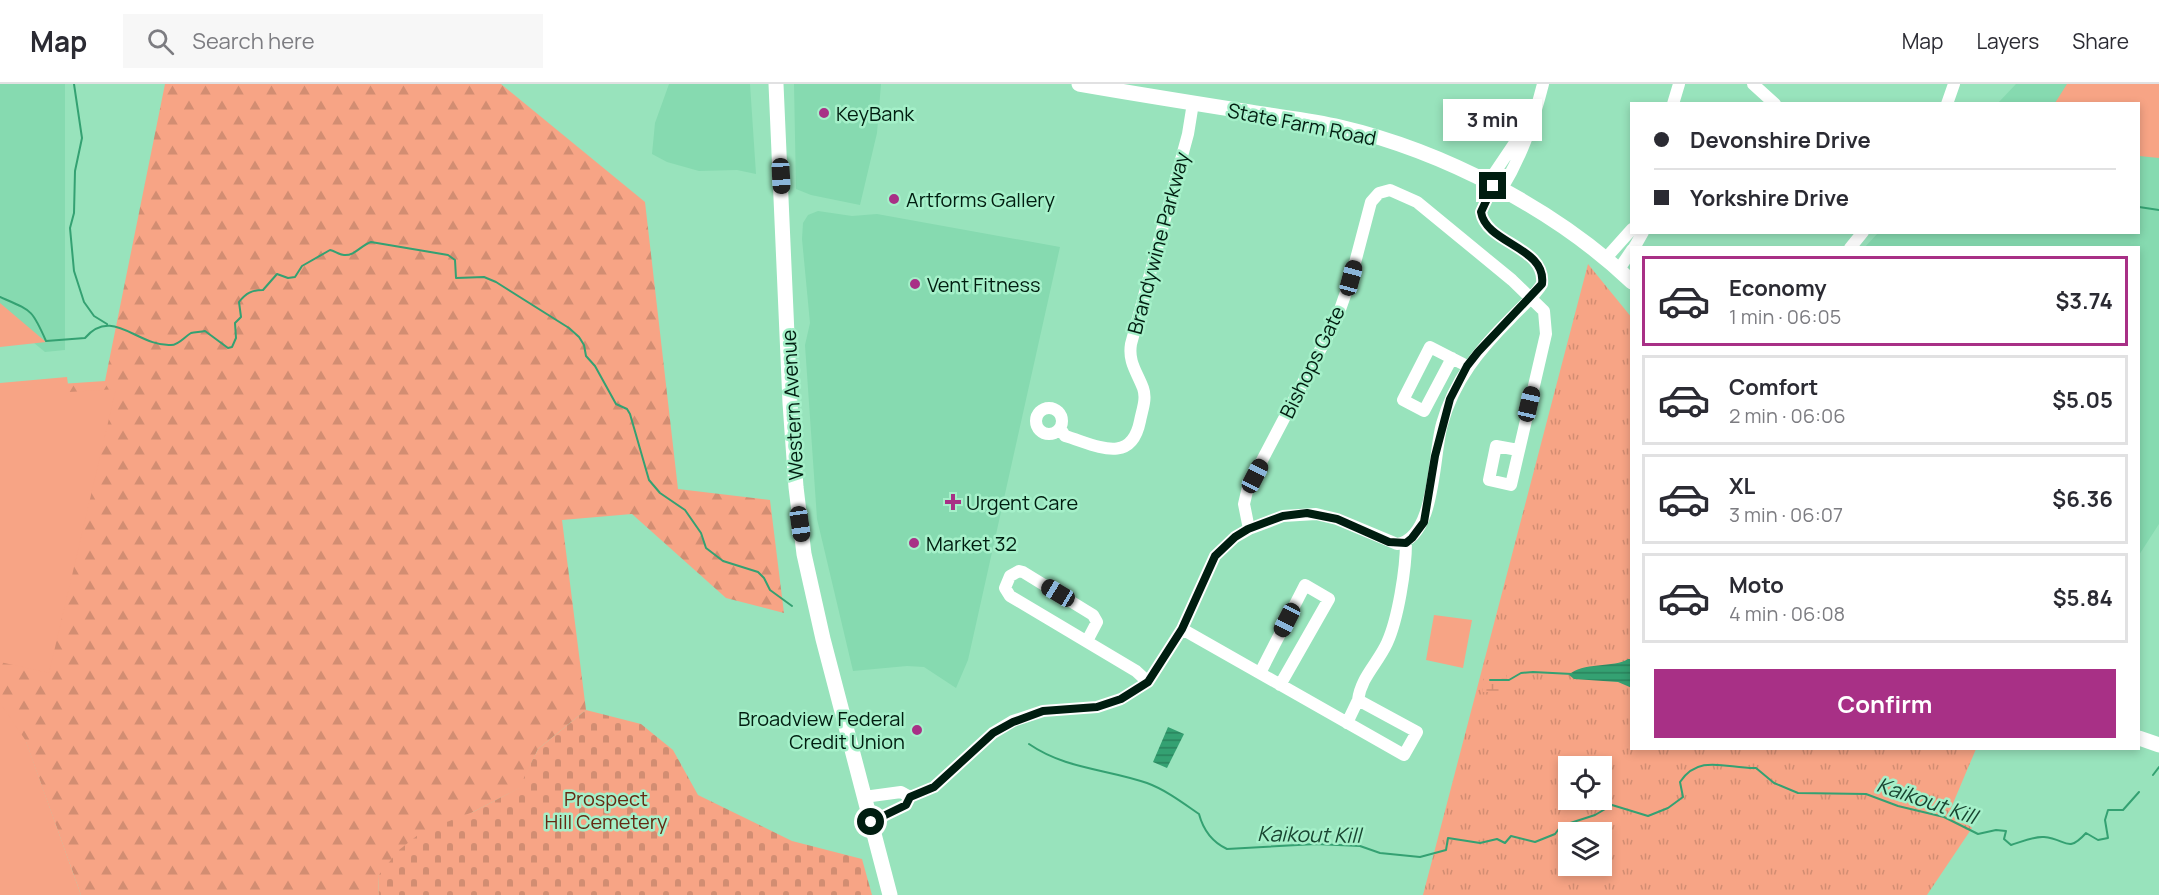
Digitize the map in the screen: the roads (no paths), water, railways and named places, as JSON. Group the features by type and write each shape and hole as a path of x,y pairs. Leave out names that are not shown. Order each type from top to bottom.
{"main road":[{"name":"Western Avenue","path":"776,84 790,403 800,524 815,607 890,895"},
{"name":"State Farm Road","path":"1080,84 1342,128 1422,153 1494,187 1568,230 1606,258 1630,280"},
{"path":"2140,738 2159,745"}],"street":[{"path":"871,822 906,805 910,797 934,787 993,733 1020,718 1043,711 1097,707 1121,699 1148,682 1182,629 1215,556 1235,537 1248,529 1283,516 1307,513 1337,519 1389,542 1406,543 1419,532 1424,522 1442,423 1450,399 1467,366 1542,284 1538,267 1519,249 1488,228 1482,218 1483,205 1520,135 1532,124 1543,84"},
{"path":"1674,102 1679,84"},
{"path":"1753,84 1773,102"},
{"path":"1948,102 1954,84"},
{"name":"Brandywine Parkway","path":"1060,428 1065,436 1113,449 1128,446 1136,437 1144,395 1131,364 1131,344 1188,134 1193,103"},
{"name":"Bishops Gate","path":"1248,529 1244,504 1248,487 1337,318 1351,278 1371,202 1379,193 1390,190 1417,202 1531,297"},
{"path":"1606,258 1630,231"},
{"path":"1852,246 1861,234"},
{"path":"1618,269 1630,253"},
{"path":"1518,450 1547,326 1544,311 1531,297"},
{"path":"1452,358 1424,411 1403,400 1430,347 1452,358 1467,366"},
{"path":"1347,723 1358,700 1360,687 1387,643 1406,563 1406,543"},
{"path":"1087,641 1097,622 1093,615 1023,572 1018,571 1010,576 1005,583 1010,596 1136,671 1148,682"},
{"path":"1260,673 1305,585 1329,599 1280,685"},
{"path":"1182,629 1404,755 1417,732 1358,700"},
{"path":"864,797 901,792 910,797"}],"waterway":[{"path":"74,84 82,138 75,171 74,213 70,228 74,271 84,302 94,316 107,324"},
{"path":"2140,207 2159,210"},
{"name":"Kaikout Kill","path":"0,297 30,312 46,341 85,338 95,329 105,326 126,330 159,344 171,345 191,333 205,331 228,348 232,347 236,338 235,323 241,317 239,302 244,296 252,291 263,290 277,274 288,278 295,277 302,266 330,250 348,255 371,242 448,255 455,260 456,278 484,277 496,282 569,328 579,337 584,345 586,356 595,366 616,404 627,409 630,414 649,480 660,493 685,510 701,533 706,548 723,561 758,572 770,590 792,606"},
{"path":"1490,680 1509,680 1521,673 1533,672 1572,674"},
{"name":"Kaikout Kill","path":"1029,744 1057,759 1132,778 1161,789 1199,814 1209,834 1227,849 1316,844 1360,846 1380,853 1420,857 1446,850 1448,838 1480,843 1497,839 1505,843 1511,836 1535,842 1555,834 1561,826 1595,815 1612,805 1648,816 1668,808 1683,797 1680,782 1688,773 1696,768 1715,764 1756,768 1774,783 1798,793 1866,794 1898,806 1944,817 1978,834 1996,830 2006,831 2004,839 2011,845 2040,837 2070,844 2075,843 2086,833 2098,840 2108,838 2105,820 2108,810 2123,810 2139,792"},
{"name":"Kaikout Kill","path":"2153,775 2159,767"}],"place":[{"name":"KeyBank","path":"824,113"},
{"name":"Artforms Gallery","path":"894,199"},
{"name":"Vent Fitness","path":"915,284"},
{"name":"Urgent Care","path":"953,502"},
{"name":"Market 32","path":"914,543"},
{"name":"Broadview Federal Credit Union","path":"917,730"}],"park label":[{"name":"Prospect Hill Cemetery","path":"606,810"}]}
